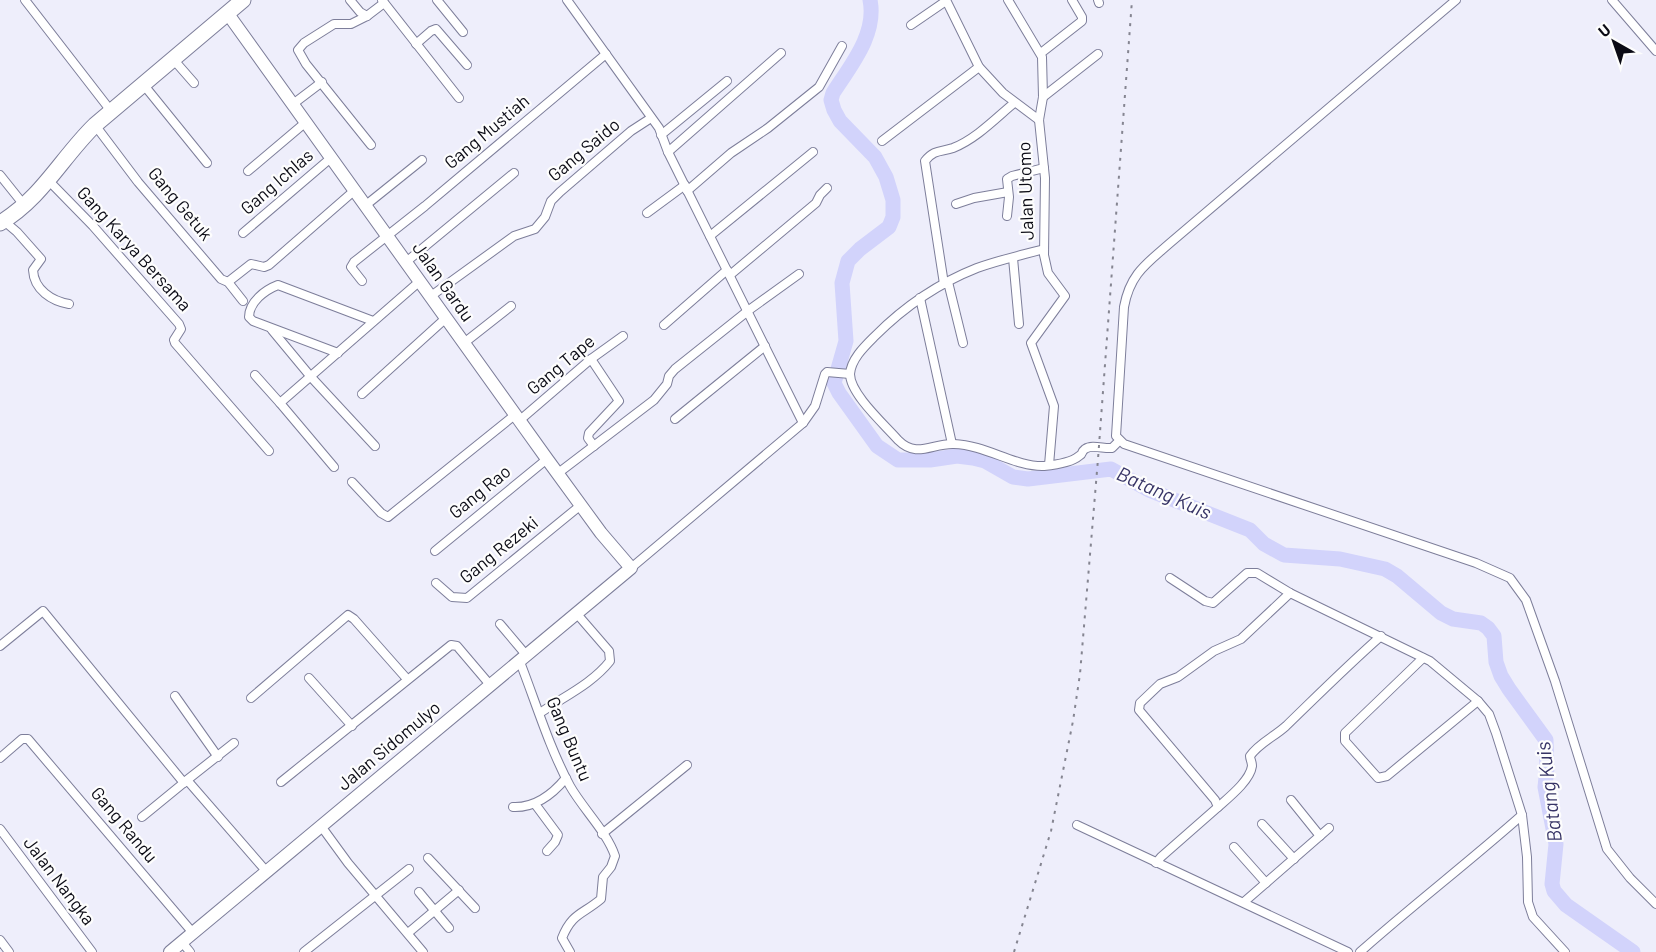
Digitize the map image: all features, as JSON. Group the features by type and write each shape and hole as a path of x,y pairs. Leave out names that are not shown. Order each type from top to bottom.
{"highway":[{"path":"2,222 50,181 75,146 95,125 243,0"}],"street":[{"path":"25,0 111,111"},
{"path":"350,0 367,16"},
{"path":"437,0 463,32"},
{"path":"567,0 659,128 668,152 749,310 803,423"},
{"path":"1008,0 1041,53 1043,97 1039,120"},
{"path":"1041,53 1082,21 1072,0"},
{"path":"1456,0 1149,261 1135,277 1127,291 1124,307 1115,422 1116,436 1119,441 1476,563 1510,578 1520,589 1533,617 1607,849 1630,878 1656,904"},
{"path":"1612,0 1656,51"},
{"path":"911,26 946,1"},
{"name":"Jalan Utomo","path":"847,374 863,348 920,298 979,267 1044,249 1046,229 1044,168 1039,120 1002,93 979,67 946,1"},
{"path":"371,145 298,53 298,48 333,24 347,25 367,16 382,2 459,98"},
{"name":"Jalan Gardu","path":"228,14 557,474 631,568"},
{"path":"416,44 431,30 436,29 468,65"},
{"path":"647,213 686,188 768,128 819,87 842,46"},
{"path":"668,152 781,53"},
{"name":"Gang Mustiah","path":"362,281 351,265 606,54"},
{"path":"1043,97 1098,54"},
{"path":"173,59 194,83"},
{"path":"882,141 979,67"},
{"path":"661,135 727,81"},
{"path":"293,104 322,82"},
{"path":"143,84 207,162"},
{"path":"963,344 946,283 925,161 938,150 962,144 1014,103"},
{"name":"Gang Saido","path":"431,296 514,236 535,229 545,217 551,201 560,192 631,131 651,118"},
{"path":"248,171 306,122"},
{"name":"Gang Getuk","path":"95,125 168,217 243,301"},
{"path":"710,236 813,152"},
{"name":"Gang Ichlas","path":"243,233 332,157"},
{"path":"366,205 422,160"},
{"path":"1007,216 1009,178 1044,168"},
{"path":"406,262 514,173"},
{"path":"0,175 24,205"},
{"name":"Gang Karya Bersama","path":"50,181 179,324 181,329 174,340 175,343 269,451"},
{"path":"664,325 816,203 827,188"},
{"path":"228,282 251,264 264,267 269,265 355,190"},
{"path":"956,204 1008,192"},
{"path":"2,222 17,232 40,259 33,270 36,282 53,301 69,304"},
{"path":"1044,249 1048,273 1065,296 1031,343 1054,406 1049,465"},
{"path":"1012,258 1019,324"},
{"path":"557,474 654,400 675,369 749,310 799,274"},
{"path":"280,403 420,281"},
{"path":"338,353 251,320 250,308 268,290 278,285 373,321"},
{"path":"920,298 952,444"},
{"path":"464,343 511,306"},
{"path":"362,394 447,318"},
{"path":"272,329 311,377 375,446"},
{"name":"Gang Tape","path":"352,482 383,516 388,517 623,336"},
{"path":"675,418 765,346"},
{"path":"591,359 620,401 589,433 588,438 594,446"},
{"path":"631,568 803,423 815,406 827,372 847,374 860,397 904,447 912,450 952,444 988,450 1027,464 1049,465 1079,457 1084,449 1112,447 1119,441"},
{"path":"255,375 334,466"},
{"name":"Gang Rao","path":"435,551 547,459"},
{"name":"Gang Rezeki","path":"436,583 452,597 467,598 580,505"},
{"name":"Jalan Sidomulyo","path":"170,952 186,947 193,933 631,568"},
{"path":"1170,578 1209,603 1218,601 1242,578 1252,572 1257,573 1290,593 1423,657 1440,667 1478,701 1489,714 1522,814 1530,910 1533,917 1565,952"},
{"path":"1218,807 1215,800 1138,705 1160,684 1178,676 1214,651 1241,639 1290,593"},
{"path":"0,646 43,611 185,782 267,872"},
{"path":"540,713 591,678 607,665 610,657 609,651 577,614"},
{"path":"251,698 348,615 407,679"},
{"name":"Gang Buntu","path":"500,624 523,659 540,713 566,778 615,856 611,867 603,877 601,898 567,925 562,938 570,952"},
{"path":"1156,863 1237,790 1252,766 1250,756 1254,751 1283,729 1337,675 1381,636"},
{"path":"281,782 407,679 454,645 491,686"},
{"path":"1423,657 1345,733 1345,741 1378,778 1387,776 1478,701"},
{"path":"309,678 352,726"},
{"path":"175,696 218,758"},
{"name":"Gang Randu","path":"0,758 23,738 28,739 193,933"},
{"path":"142,818 234,743"},
{"path":"602,834 687,765"},
{"path":"513,807 530,807 556,789 566,778"},
{"path":"1291,800 1320,836"},
{"path":"535,804 558,835 547,851"},
{"path":"1360,952 1450,874 1475,857 1522,814"},
{"path":"1262,824 1294,859"},
{"path":"1077,825 1348,952"},
{"path":"321,826 375,896 423,952"},
{"path":"1244,902 1329,828"},
{"name":"Jalan Nangka","path":"0,829 92,952"},
{"path":"1234,847 1266,883"},
{"path":"428,858 475,908"},
{"path":"304,952 409,869"},
{"path":"408,933 459,890"},
{"path":"419,892 449,928"},
{"path":"0,940 9,952"}],"waterway":[{"name":"Batang Kuis","path":"870,0 870,25 866,37 831,100 840,121 875,157 886,177 893,200 893,217 889,227 848,261 842,283 846,341 834,383 877,446 898,460 930,460 957,456 973,458 985,461 1013,477 1028,479 1111,469 1149,490 1250,530 1264,544 1284,555 1340,559 1385,569 1397,576 1441,613 1453,619 1481,623 1494,636 1496,662 1501,676 1546,740 1545,787 1556,844 1552,884 1554,891 1566,905 1633,952"}],"railway":[{"path":"1014,952 1051,831 1080,674 1132,0"}]}
